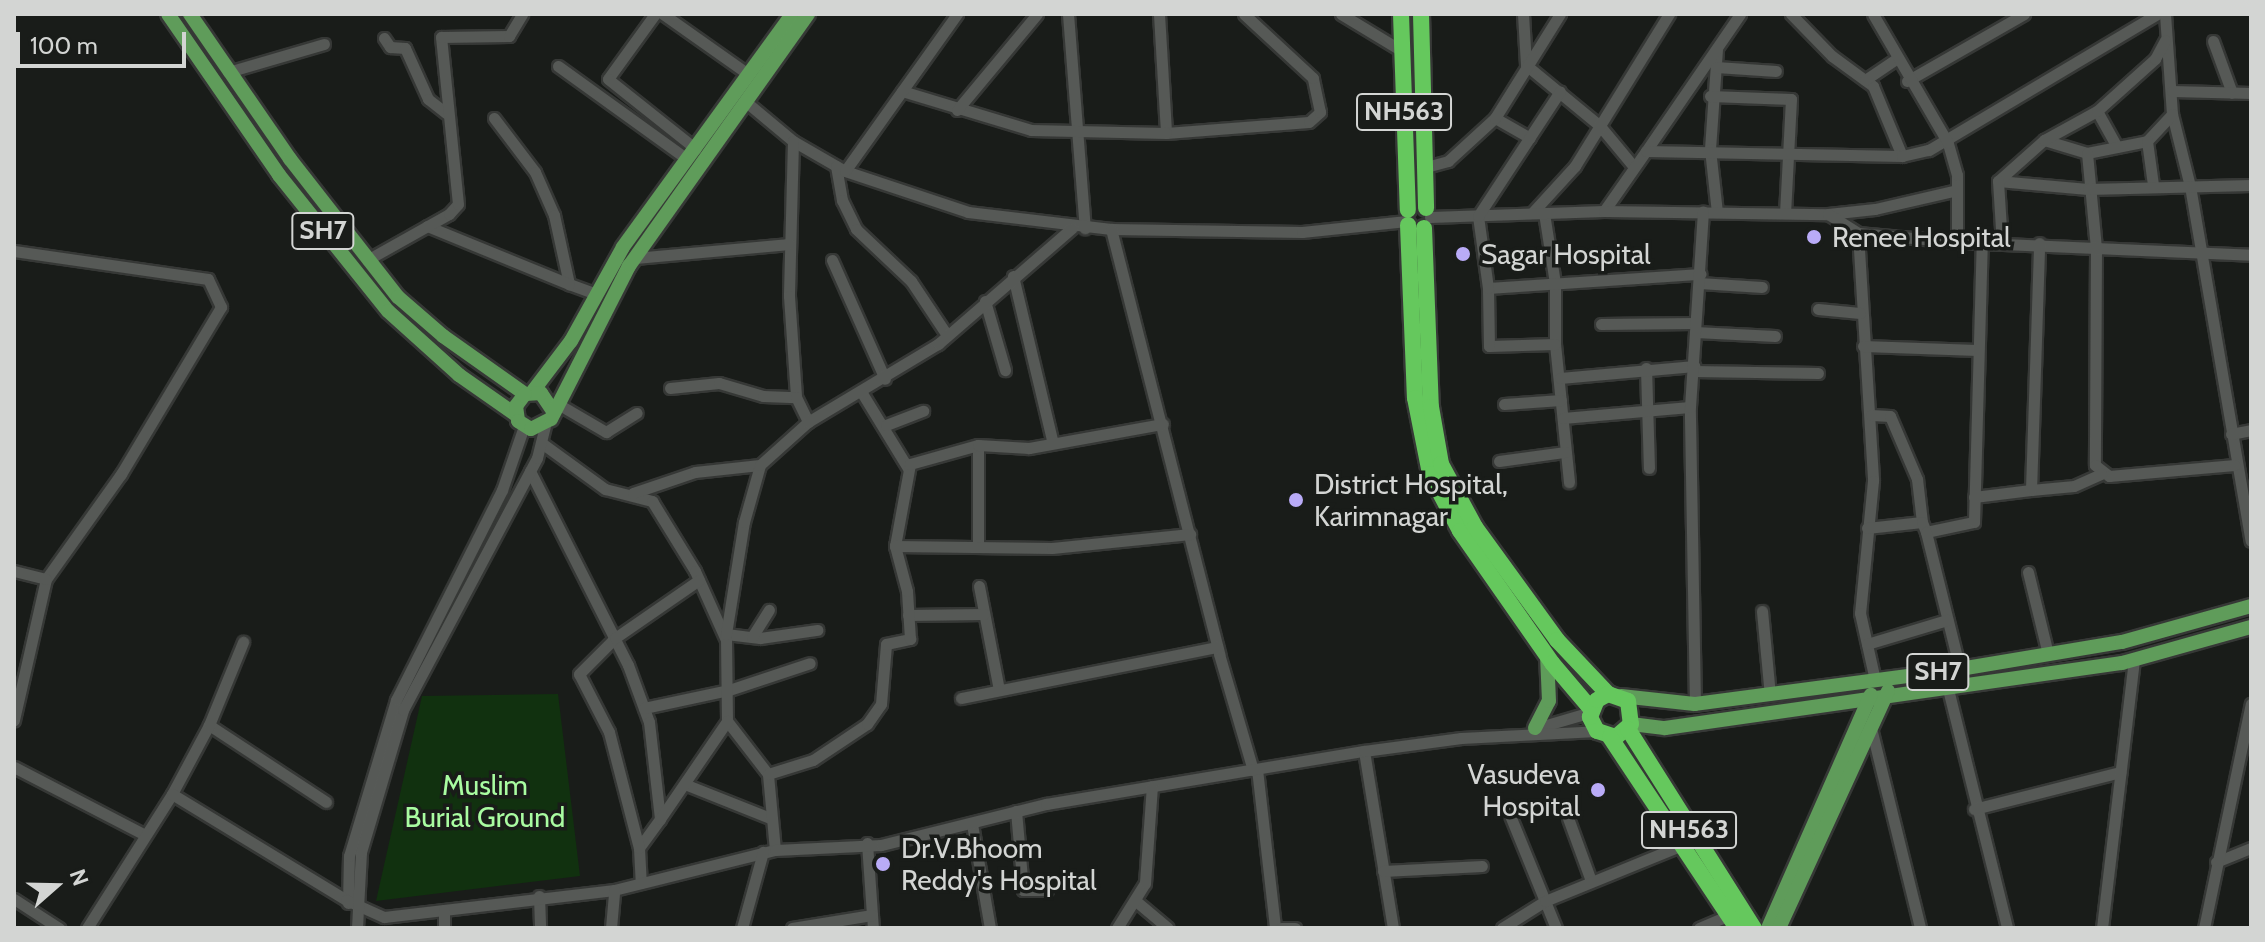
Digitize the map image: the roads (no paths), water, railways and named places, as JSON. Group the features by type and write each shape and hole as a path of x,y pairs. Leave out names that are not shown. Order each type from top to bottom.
{"highway":[{"name":"NH563","path":"1401,14 1431,407 1441,464 1475,527 1557,640 1632,708 1630,727 1754,928"},
{"name":"NH563","path":"1421,14 1426,167 1417,218 1416,410 1430,474 1460,531 1547,656 1591,710 1603,734 1733,921"},
{"path":"1591,710 1615,695"},
{"path":"1603,734 1630,727"}],"main road":[{"name":"SH7","path":"168,14 279,175 388,311 459,375 520,420"},
{"name":"SH7","path":"190,14 228,72 367,260 423,320 529,392 547,397 556,408"},
{"path":"792,14 594,293 571,341 529,392 520,420 545,426 635,258 808,14"},
{"name":"SH7","path":"1615,695 1695,704 1882,680 2163,633 2251,606"},
{"name":"SH7","path":"1630,727 1665,728 2134,661 2251,627"},
{"path":"1535,728 1549,701 1547,656"},
{"path":"1779,928 1887,697 1882,680"},
{"path":"1768,928 1870,700 1882,680"}],"street":[{"path":"367,260 427,226 458,204 446,113 441,37 509,36 522,14"},
{"path":"655,14 608,79 691,154"},
{"path":"663,14 748,74"},
{"path":"947,335 911,281 856,229 842,200 841,169 957,14"},
{"path":"957,110 1037,14"},
{"path":"1068,14 1080,134 1085,228"},
{"path":"1159,14 1166,133"},
{"path":"902,91 1031,130 1080,134 1166,133 1309,122 1317,117 1320,94 1313,78 1244,14"},
{"path":"1341,14 1402,51"},
{"path":"1523,14 1526,65 1600,126 1634,167"},
{"path":"1426,167 1448,161 1495,118 1560,14"},
{"path":"1538,213 1575,166 1665,14"},
{"path":"1604,211 1740,14"},
{"path":"1791,14 1873,86 1902,156"},
{"path":"1888,14 1875,18 1907,81 1948,143 1957,190 1957,242"},
{"path":"1907,81 2024,14"},
{"path":"1646,151 1710,149 1902,156 1948,143 2157,14"},
{"path":"2165,14 2172,114 2190,186 2198,250 2251,541"},
{"path":"384,38 390,47 405,48 428,99 446,113"},
{"path":"1998,181 2044,140 2097,111 2155,59 2165,40"},
{"path":"2213,41 2232,93"},
{"path":"228,72 324,44"},
{"path":"1717,48 1710,96 1710,149 1717,212"},
{"path":"1865,80 1896,59"},
{"path":"558,66 691,154"},
{"path":"1716,67 1776,71"},
{"path":"1555,344 1489,346 1488,288 1478,216 1560,91"},
{"path":"2172,91 2251,93"},
{"path":"1710,96 1791,99 1791,151 1785,213"},
{"path":"745,101 793,141 841,169 968,212 1072,228 1302,232 1417,218 1538,213 1703,211 1828,214 1875,209 1957,190"},
{"path":"2097,111 2117,147"},
{"path":"2044,140 2087,153 2147,141 2172,114"},
{"path":"494,118 535,172 554,215 569,284"},
{"path":"1495,118 1530,138"},
{"path":"793,141 789,244 796,397 808,422"},
{"path":"2147,141 2153,185"},
{"path":"2087,153 2096,248 2095,465 2101,474"},
{"path":"1998,181 2088,189 2153,185 2251,185"},
{"path":"1998,181 2002,244"},
{"path":"1695,704 1690,407 1703,211"},
{"path":"1538,213 1555,283 1555,344 1569,482"},
{"path":"1828,214 1858,233 1957,242 2198,250 2251,255"},
{"path":"427,226 594,293"},
{"path":"639,848 687,785 727,721 726,637 744,522 760,465 808,422 885,379 947,335 1072,228"},
{"path":"1111,229 1163,424 1217,647 1255,769 1278,928 1295,928"},
{"path":"1858,233 1860,313 1871,415 1873,481 1860,613 1867,644 1882,680"},
{"path":"1867,528 1974,522 1982,243"},
{"path":"2031,490 2039,243"},
{"path":"635,258 789,244"},
{"path":"14,251 208,279 221,307 121,474 46,579 14,720"},
{"path":"832,260 885,379"},
{"path":"1013,276 1052,440"},
{"path":"1488,288 1700,279 1762,287"},
{"path":"985,301 1005,370"},
{"path":"1818,309 1860,313"},
{"path":"1601,324 1695,328 1775,336"},
{"path":"1863,346 1977,350"},
{"path":"1560,378 1646,368 1818,373"},
{"path":"1646,368 1649,468"},
{"path":"670,388 719,383 763,396 796,397"},
{"path":"768,774 813,760 867,724 881,704 886,644 910,639 895,546 908,468 886,425 862,393"},
{"path":"1504,404 1561,400"},
{"path":"1563,418 1690,407"},
{"path":"556,408 606,432 637,413"},
{"path":"886,425 923,411"},
{"path":"1871,415 1890,416 1917,479 1924,527 1960,669"},
{"path":"357,925 351,902 349,856 366,786 396,700 502,490 520,420"},
{"path":"908,468 918,460 978,445 1029,448 1052,440 1163,424"},
{"path":"351,902 361,852 403,710 530,471 543,444 545,426"},
{"path":"2231,434 2251,430"},
{"path":"543,444 589,480 652,501 665,517 726,637"},
{"path":"978,445 978,546"},
{"path":"1499,461 1565,452"},
{"path":"629,494 695,472 760,465"},
{"path":"1974,497 2074,486 2101,474 2235,465"},
{"path":"530,471 615,638 644,708 655,750 660,819"},
{"path":"895,546 1052,548 1190,534"},
{"path":"14,571 46,579"},
{"path":"2028,572 2048,654"},
{"path":"641,883 639,848 609,732 579,674 615,638 699,580"},
{"path":"979,586 999,690"},
{"path":"752,637 769,610"},
{"path":"1762,611 1770,695"},
{"path":"908,615 984,614"},
{"path":"1867,644 1947,620"},
{"path":"726,637 817,630"},
{"path":"87,928 172,794 209,725 243,642"},
{"path":"961,698 1217,647"},
{"path":"2102,928 2134,661"},
{"path":"644,708 729,690 810,663"},
{"path":"1948,689 1974,809 2007,928"},
{"path":"2204,928 2251,704"},
{"path":"1518,735 1591,710"},
{"path":"727,721 768,774 769,851 742,928"},
{"path":"209,725 326,802"},
{"path":"1872,732 1920,928"},
{"path":"172,794 351,902 384,917 539,896 614,890 769,851 867,843 881,845 1016,811 1364,751 1518,735 1603,734"},
{"path":"1364,751 1393,928"},
{"path":"14,767 145,835"},
{"path":"1974,809 2120,772"},
{"path":"687,785 770,818"},
{"path":"1117,928 1137,902 1149,866 1152,786"},
{"path":"1507,808 1556,928"},
{"path":"1016,811 1023,890 1047,890"},
{"path":"1568,818 1591,881"},
{"path":"972,824 990,928"},
{"path":"792,928 872,922 867,843"},
{"path":"1502,928 1545,901 1682,845"},
{"path":"2216,862 2251,848"},
{"path":"1383,871 1482,866"},
{"path":"611,928 614,890"},
{"path":"539,896 540,928"},
{"path":"14,899 59,928"},
{"path":"1137,902 1168,928"},
{"path":"444,910 444,928"},
{"path":"1699,928 1733,921"}],"place":[{"name":"Renee Hospital","path":"1814,237"},
{"name":"Sagar Hospital","path":"1463,254"},
{"name":"District Hospital, Karimnagar","path":"1296,500"},
{"name":"Vasudeva Hospital","path":"1598,790"},
{"name":"Dr.V.Bhoom Reddy's Hospital","path":"883,864"}],"park label":[{"name":"Muslim Burial Ground","path":"485,801"}]}
